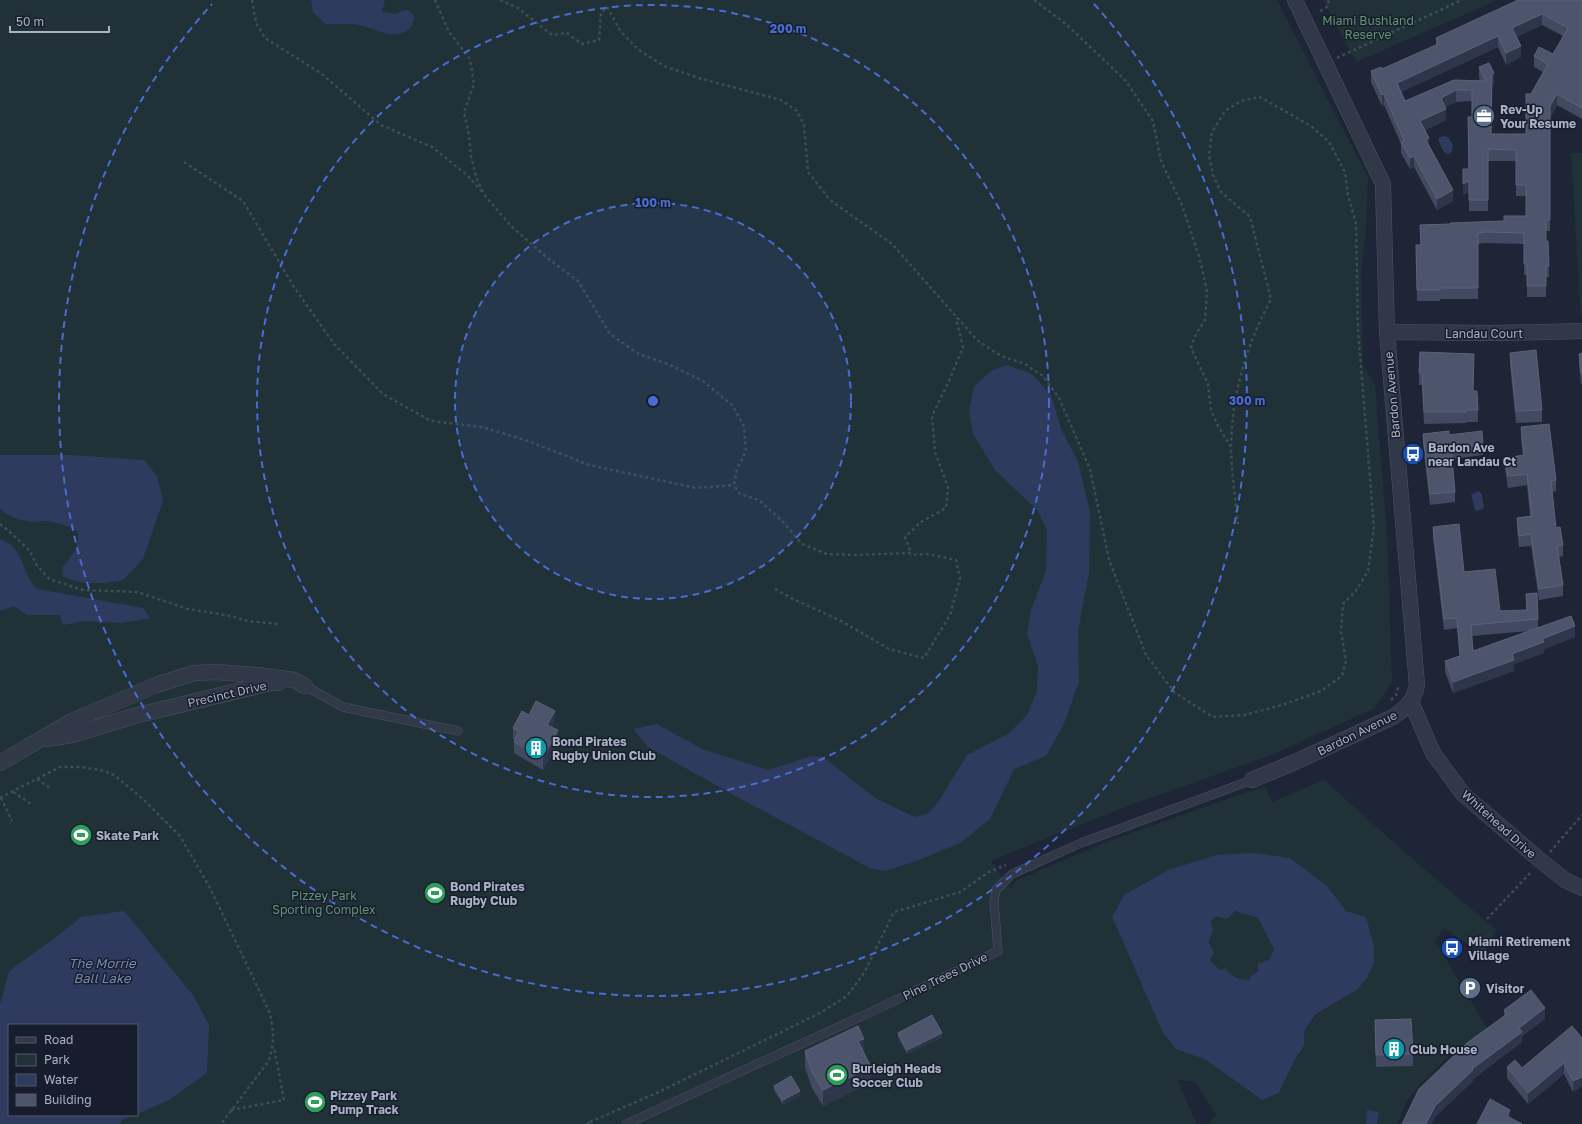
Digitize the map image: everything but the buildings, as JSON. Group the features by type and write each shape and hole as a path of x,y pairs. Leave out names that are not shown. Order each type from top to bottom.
{"street":[{"name":"Bardon Avenue","path":"1252,780 1393,717 1411,702 1417,685 1387,332 1382,184 1295,0"},
{"name":"Landau Court","path":"1387,332 1498,333 1582,331"},
{"name":"Precinct Drive","path":"0,763 72,721 156,685 194,674 217,672 257,675 294,680 305,686"},
{"name":"Precinct Drive","path":"40,740 72,735 134,716 270,683 305,686"},
{"name":"Whitehead Drive","path":"1411,702 1433,754 1463,794 1565,880 1582,888"}],"lane":[{"path":"305,686 343,707 458,731"},
{"name":"Pine Trees Drive","path":"626,1124 861,1017 998,951 994,902 996,890 1012,874 1081,843 1252,780"}],"path":[{"path":"252,0 256,23 265,38 322,74 381,125 432,147 467,175 512,227 550,260 578,281 610,334 639,354 668,364 702,381 733,406 744,427 746,451 737,469 734,484 740,494 759,500 783,522 802,544 827,554 855,555 911,552 906,537 921,522 946,508 948,487 934,452 932,416 963,348 956,316"},
{"path":"435,0 449,32 470,59 474,84 464,112 469,135 471,156 477,180 486,197"},
{"path":"500,0 518,8 552,35 567,32 582,44 598,40 601,12 607,7 621,32 639,50 664,66 702,79 781,100 797,110 804,125 808,172 830,200 892,244 978,340 1001,356 1025,364 1043,376 1060,398 1090,469 1109,560 1146,655 1175,693 1213,717 1244,715 1282,705 1321,691 1342,676 1346,661 1341,632 1343,604 1355,592 1368,571 1374,526 1358,330 1356,224 1348,195 1345,172 1329,142 1311,126 1260,97 1241,101 1225,111 1212,132 1209,155 1213,175 1221,192 1250,217 1271,299 1244,360 1236,390 1231,448 1238,526"},
{"path":"1034,0 1066,24 1124,80 1152,121 1161,161 1182,205 1199,256 1207,291 1205,320 1195,336 1191,348 1208,384 1211,410 1218,426 1231,448"},
{"path":"1320,11 1327,7 1329,0"},
{"path":"1326,63 1462,0"},
{"path":"184,162 243,201 294,287 334,344 383,394 432,421 482,427 528,441 589,465 696,488 734,484"},
{"path":"0,524 30,552 36,564 49,579 83,590 137,592 188,609 231,616 248,621 278,624"},
{"path":"775,590 841,621 889,649 924,658 950,615 960,578 956,560 928,554 910,555"},
{"path":"12,821 0,798 60,767 80,767 101,770 114,775 143,799 180,836 210,888 269,1011 273,1024 273,1051 268,1062 221,1124"},
{"path":"37,779 50,788"},
{"path":"12,791 31,804"},
{"path":"1549,852 1582,815"},
{"path":"1487,919 1534,869"},
{"path":"231,1110 284,1100 273,1042"},
{"path":"587,1124 590,1122 591,1124"}],"green space":[{"name":"Pizzey Park Sporting Complex","path":"0,0 1277,0 1368,178 1366,232 1361,270 1363,366 1375,385 1387,531 1392,683 1373,709 1269,756 1133,804 1000,857 991,862 1011,889 1017,880 1111,840 1265,786 1272,802 1324,780 1408,855 1496,930 1484,955 1444,928 1435,941 1487,1028 1451,1054 1415,1090 1407,1101 1397,1124 1209,1124 1216,1115 1195,1082 1178,1080 1196,1124 0,1124","holes":["1168,870 1327,886 1346,911 1366,917 1374,963 1367,978 1357,990 1316,1015 1306,1028 1304,1034 1304,1046 1296,1057 1279,1093 1262,1100 1206,1060 1176,1049 1163,1033 1112,917 1124,895"]},
{"name":"Miami Bushland Reserve","path":"1323,0 1498,0 1356,62"},
{"path":"1571,153 1582,153 1582,316 1580,307"},
{"path":"1235,911 1258,918 1274,949 1270,959 1265,961 1254,972 1250,980 1241,980 1220,970 1210,960 1214,953 1210,941 1212,930 1211,921 1216,916"}],"water":[{"path":"311,0 384,0 385,4 382,9 383,12 395,14 406,10 411,12 415,18 410,27 404,32 398,34 390,34 359,25 325,24 313,12"},
{"path":"1440,137 1448,137 1453,145 1451,153 1448,154 1444,152 1438,140"},
{"path":"1007,365 1032,374 1051,395 1061,429 1078,462 1090,512 1089,572 1078,631 1079,681 1065,722 1046,756 1014,769 990,819 960,843 919,860 885,871 870,868 648,747 633,729 657,724 702,749 768,770 812,756 823,757 875,798 915,817 929,813 939,801 967,755 1008,734 1027,715 1037,691 1038,666 1027,634 1031,610 1046,571 1047,531 1038,511 995,470 973,434 969,410 974,386 991,371"},
{"path":"0,455 72,455 144,460 157,476 163,501 143,559 123,580 105,583 84,583 63,577 62,568 72,556 76,547 78,542 78,532 55,522 20,520 6,514 0,508"},
{"path":"1478,491 1482,494 1484,508 1478,511 1475,510 1471,495"},
{"path":"0,539 9,543 15,549 30,579 37,589 143,608 150,618 122,623 84,621 63,625 60,615 27,615 14,606 0,611"},
{"path":"1254,853 1290,858 1327,886 1346,911 1366,917 1374,946 1374,963 1367,978 1357,990 1316,1014 1306,1028 1304,1034 1304,1046 1296,1057 1279,1093 1262,1100 1206,1060 1176,1049 1163,1033 1112,917 1124,895 1168,870 1217,855","holes":["1235,911 1258,918 1274,949 1270,959 1258,964 1258,971 1251,976 1250,980 1236,977 1230,974 1226,968 1220,970 1210,960 1214,953 1209,942 1213,930 1211,921 1216,916 1227,919"]},
{"name":"The Morrie Ball Lake","path":"124,911 193,995 209,1025 207,1073 169,1100 138,1114 138,1024 8,1024 8,1116 132,1116 122,1120 120,1124 0,1124 0,1004 9,971 55,938 81,917"},
{"path":"1367,1110 1379,1112 1377,1124 1366,1124"}],"place":[{"name":"Rev-Up Your Resume","path":"1484,116"},
{"name":"Bardon Ave near Landau Ct","path":"1413,454"},
{"name":"Bond Pirates Rugby Union Club","path":"536,748"},
{"name":"Skate Park","path":"81,835"},
{"name":"Bond Pirates Rugby Club","path":"435,893"},
{"name":"Miami Retirement Village","path":"1452,948"},
{"name":"Visitor","path":"1470,988"},
{"name":"Club House","path":"1394,1049"},
{"name":"Burleigh Heads Soccer Club","path":"837,1075"},
{"name":"Pizzey Park Pump Track","path":"315,1102"}]}
